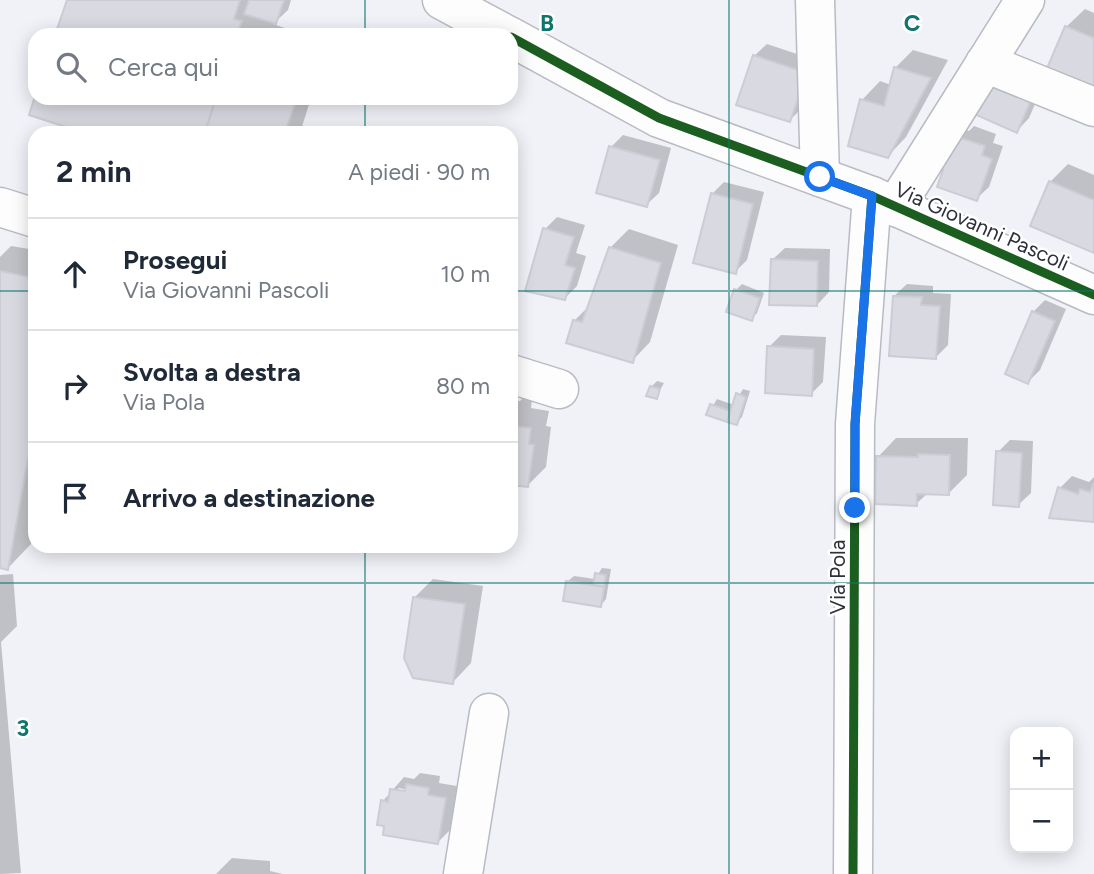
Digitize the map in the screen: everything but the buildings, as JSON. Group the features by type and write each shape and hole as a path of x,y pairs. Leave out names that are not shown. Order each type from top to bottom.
{"street":[{"name":"Via Giovanni Pascoli","path":"442,0 502,25"},
{"path":"815,0 820,177"},
{"name":"Via Giovanni Pascoli","path":"883,201 985,63 1025,0"},
{"name":"Via Giovanni Pascoli","path":"518,34 659,118 883,201 1094,295"},
{"path":"985,63 1094,107"},
{"name":"Via Pola","path":"853,874 855,424 883,201"},
{"path":"0,207 28,216"},
{"path":"518,376 559,389"},
{"path":"463,874 489,713"}],"cycle path":[{"path":"518,41 659,118 872,196 1094,295"},
{"path":"853,874 855,424 872,196"}],"route":[{"path":"820,177 872,196 855,424 855,508"}]}
